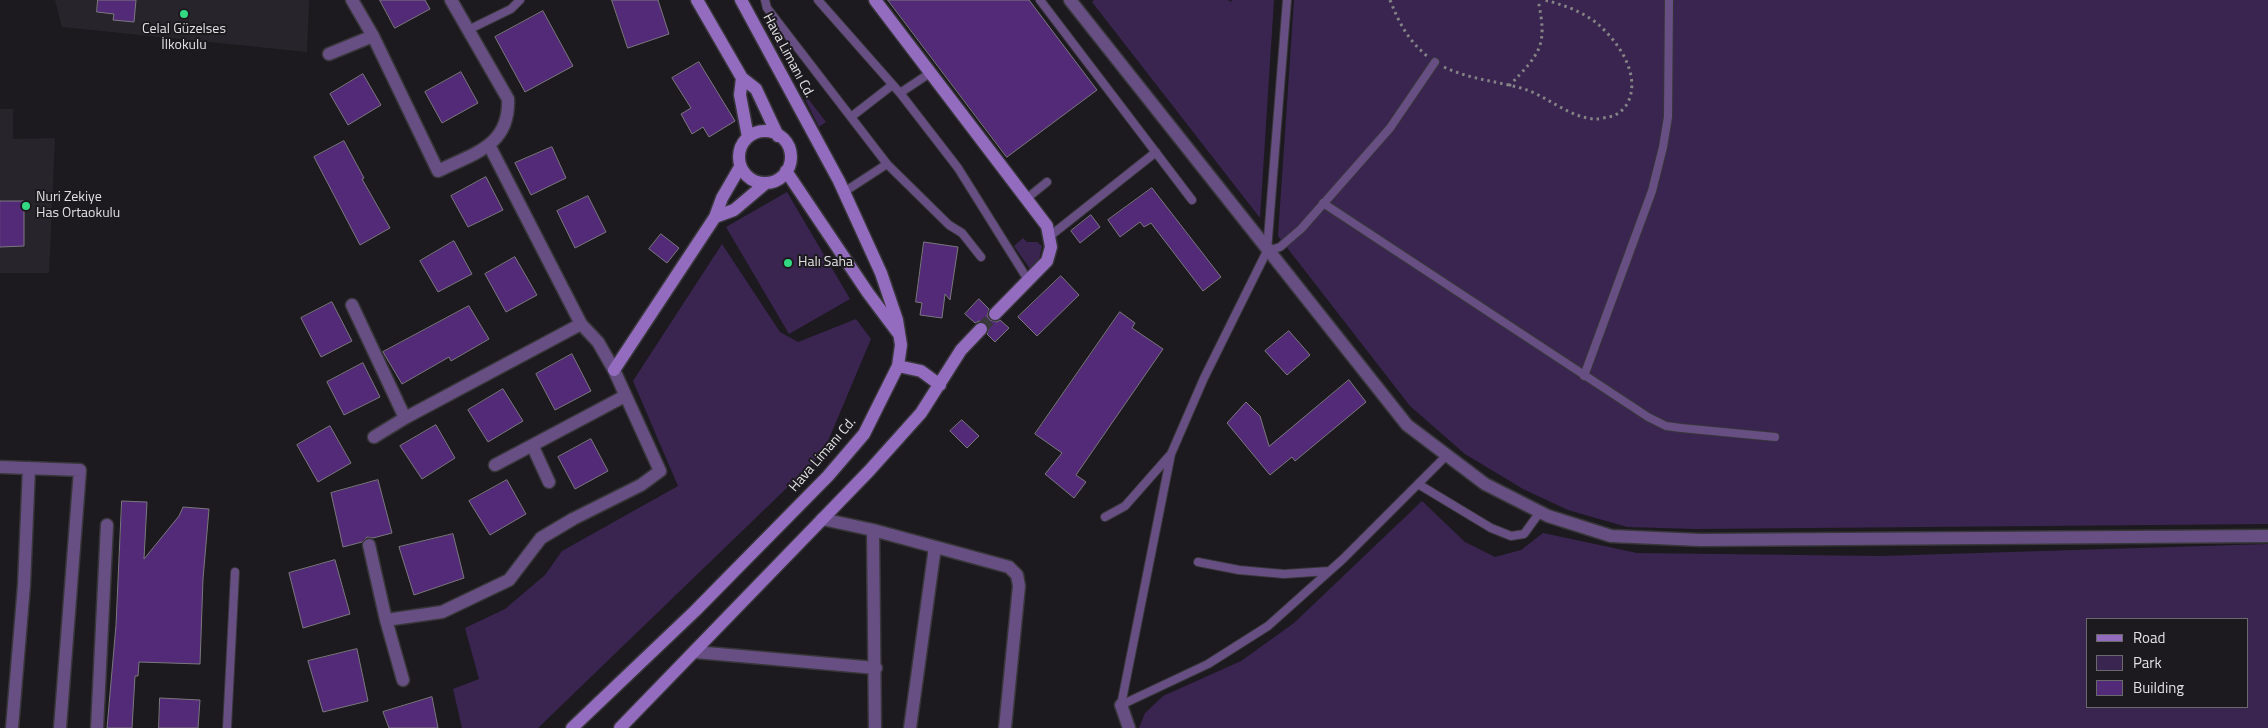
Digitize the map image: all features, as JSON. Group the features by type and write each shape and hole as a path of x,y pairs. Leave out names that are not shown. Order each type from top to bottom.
{"street":[{"path":"352,0 373,36 438,171 489,145 504,129 509,114 508,99 451,0"},
{"path":"697,0 742,78 756,89 778,136 789,148 790,164 781,177 766,183 734,210 715,217"},
{"name":"Hava Limanı Cd.","path":"572,728 695,611 828,476 864,434 898,366 901,346 897,320 881,273 844,192 741,0"},
{"path":"875,0 1047,226 1051,247 1047,261 995,314"},
{"path":"1070,0 1407,426 1486,484 1540,512 1611,536 1700,540 2268,536"},
{"path":"329,54 373,36"},
{"path":"742,78 740,95 748,137"},
{"path":"614,370 715,217 722,198 740,167 740,151 748,137 763,131 778,136"},
{"path":"386,620 442,612 509,580 541,538 573,519 641,485 660,471 614,370 598,342 581,324 489,145"},
{"path":"740,167 751,179 766,183"},
{"path":"786,171 868,293 899,334"},
{"path":"352,305 405,418"},
{"path":"374,437 405,418 581,324"},
{"path":"620,728 695,652 921,413 961,350 981,329"},
{"path":"898,366 921,371 940,385"},
{"path":"495,465 533,447 625,396"},
{"path":"533,447 549,482"},
{"path":"0,467 80,470 60,728"},
{"path":"12,728 24,585 29,468"},
{"path":"822,519 873,530 1009,567 1017,575 1020,586 1005,728"},
{"path":"97,728 107,526"},
{"path":"873,530 876,668 875,728"},
{"path":"369,545 386,620 403,680"},
{"path":"910,728 935,548"},
{"path":"695,652 876,668"},
{"path":"1121,705 1130,728"}],"lane":[{"path":"468,30 511,9 520,0"},
{"path":"766,0 767,8 887,164 949,224 962,233 981,257"},
{"path":"818,0 891,86 900,93 958,168 1028,280"},
{"path":"1040,0 1192,200"},
{"path":"1121,705 1172,454 1204,378 1267,251 1287,0"},
{"path":"1584,376 1652,192 1663,147 1668,117 1669,0"},
{"path":"1267,251 1280,247 1301,229 1390,128 1435,62"},
{"path":"900,93 930,73"},
{"path":"851,117 891,86"},
{"path":"1050,236 1156,152"},
{"path":"844,192 887,164"},
{"path":"1026,199 1047,182"},
{"path":"1323,203 1648,417 1666,426 1775,437"},
{"path":"1106,516 1125,506 1172,454"},
{"path":"1121,705 1208,664 1260,631 1329,572 1447,455"},
{"path":"1418,484 1491,528 1512,536 1524,534 1540,512"},
{"path":"1198,562 1239,570 1284,574 1329,572"},
{"path":"226,728 235,572"}],"path":[{"path":"1390,0 1399,25 1415,45 1435,62 1458,74 1522,88 1576,114 1595,119 1615,116 1628,105 1633,88 1630,71 1616,43 1598,23 1568,7 1544,0"},
{"path":"1509,86 1534,56 1543,39 1543,22 1538,0"}],"shaded area":[{"name":"Celal Güzelses İlkokulu","path":"55,0 309,0 307,52 62,27"},
{"name":"Nuri Zekiye Has Ortaokulu","path":"0,109 13,109 13,139 55,138 49,273 0,273"}],"green space":[{"path":"1094,0 1228,0 1231,2 1232,0 1274,0 1260,218 1092,2"},
{"path":"1294,0 2268,0 2268,524 1696,529 1627,527 1568,510 1523,489 1465,454 1410,406 1278,236"},
{"path":"763,19 788,53 783,58"},
{"path":"799,87 826,122 819,127"},
{"name":"Halı Saha","path":"787,192 850,299 789,334 726,227"},
{"path":"1023,238 1027,242 1037,242 1042,246 1039,260 1030,269 1014,246"},
{"path":"722,244 780,332 798,342 856,319 871,339 823,453 538,728 462,728 453,689 479,679 465,628 505,609 545,575 562,551 678,486 633,381"},
{"path":"1422,501 1465,542 1495,557 1521,550 1543,533 1637,553 1881,556 2268,544 2268,728 1139,728 1145,713 1163,696 1241,661 1294,623"}],"building":[{"path":"98,0 136,0 134,22 113,20 114,14 97,12"},
{"path":"380,0 425,0 430,9 395,28"},
{"path":"612,0 658,0 669,34 628,48"},
{"path":"888,0 1029,0 1097,90 1007,157"},
{"path":"543,11 573,66 525,92 495,37"},
{"path":"699,62 735,121 709,137 703,127 692,134 681,114 691,108 672,78"},
{"path":"461,72 478,103 442,123 425,92"},
{"path":"363,74 381,105 348,125 330,94"},
{"path":"344,141 364,178 362,179 390,228 360,245 314,157"},
{"path":"552,147 566,178 531,195 515,163"},
{"path":"486,177 503,210 468,227 451,196"},
{"path":"1152,188 1221,277 1203,291 1151,223 1144,227 1140,222 1120,237 1108,220"},
{"path":"588,196 606,232 575,248 557,211"},
{"path":"0,201 24,201 24,246 0,247"},
{"path":"1091,215 1100,227 1080,243 1071,231"},
{"path":"661,234 679,248 667,263 649,249"},
{"path":"454,241 472,274 438,292 420,261"},
{"path":"924,242 958,247 950,300 945,294 942,318 920,315 922,303 916,302"},
{"path":"515,257 537,295 506,312 485,274"},
{"path":"1061,276 1079,295 1037,336 1018,317"},
{"path":"979,299 989,309 987,316 990,320 997,322 1000,320 1009,328 995,342 987,334 989,327 986,323 979,321 975,323 965,314"},
{"path":"332,302 352,341 321,357 301,318"},
{"path":"469,306 489,339 451,361 449,357 402,384 383,352"},
{"path":"1120,312 1135,323 1132,328 1163,349 1076,475 1086,482 1074,498 1045,474 1062,453 1035,434"},
{"path":"1289,331 1310,355 1287,375 1265,351"},
{"path":"572,354 591,391 555,410 536,374"},
{"path":"363,363 380,397 344,415 327,382"},
{"path":"1349,380 1366,402 1295,461 1292,457 1270,475 1227,423 1246,402 1260,416 1269,446"},
{"path":"503,389 523,421 488,442 468,410"},
{"path":"962,420 979,436 967,448 950,431"},
{"path":"436,425 455,458 422,479 400,446"},
{"path":"330,426 351,463 318,482 297,445"},
{"path":"591,439 608,471 575,489 558,457"},
{"path":"378,480 392,533 373,538 367,537 362,542 343,547 331,493"},
{"path":"507,480 526,514 490,535 469,501"},
{"path":"122,501 147,502 144,559 179,516 183,507 209,509 203,579 200,664 139,662 138,676 135,676 132,728 107,728 116,625"},
{"path":"453,534 464,578 414,595 399,547"},
{"path":"335,560 350,614 303,628 289,573"},
{"path":"357,649 368,701 323,712 308,661"},
{"path":"432,697 438,728 389,728 383,712"},
{"path":"160,698 200,700 198,728 159,728"}],"tunnel":[{"path":"981,329 995,314"}],"place":[{"name":"Celal Güzelses İlkokulu","path":"184,14"},
{"name":"Nuri Zekiye Has Ortaokulu","path":"26,206"},
{"name":"Halı Saha","path":"788,263"}]}
